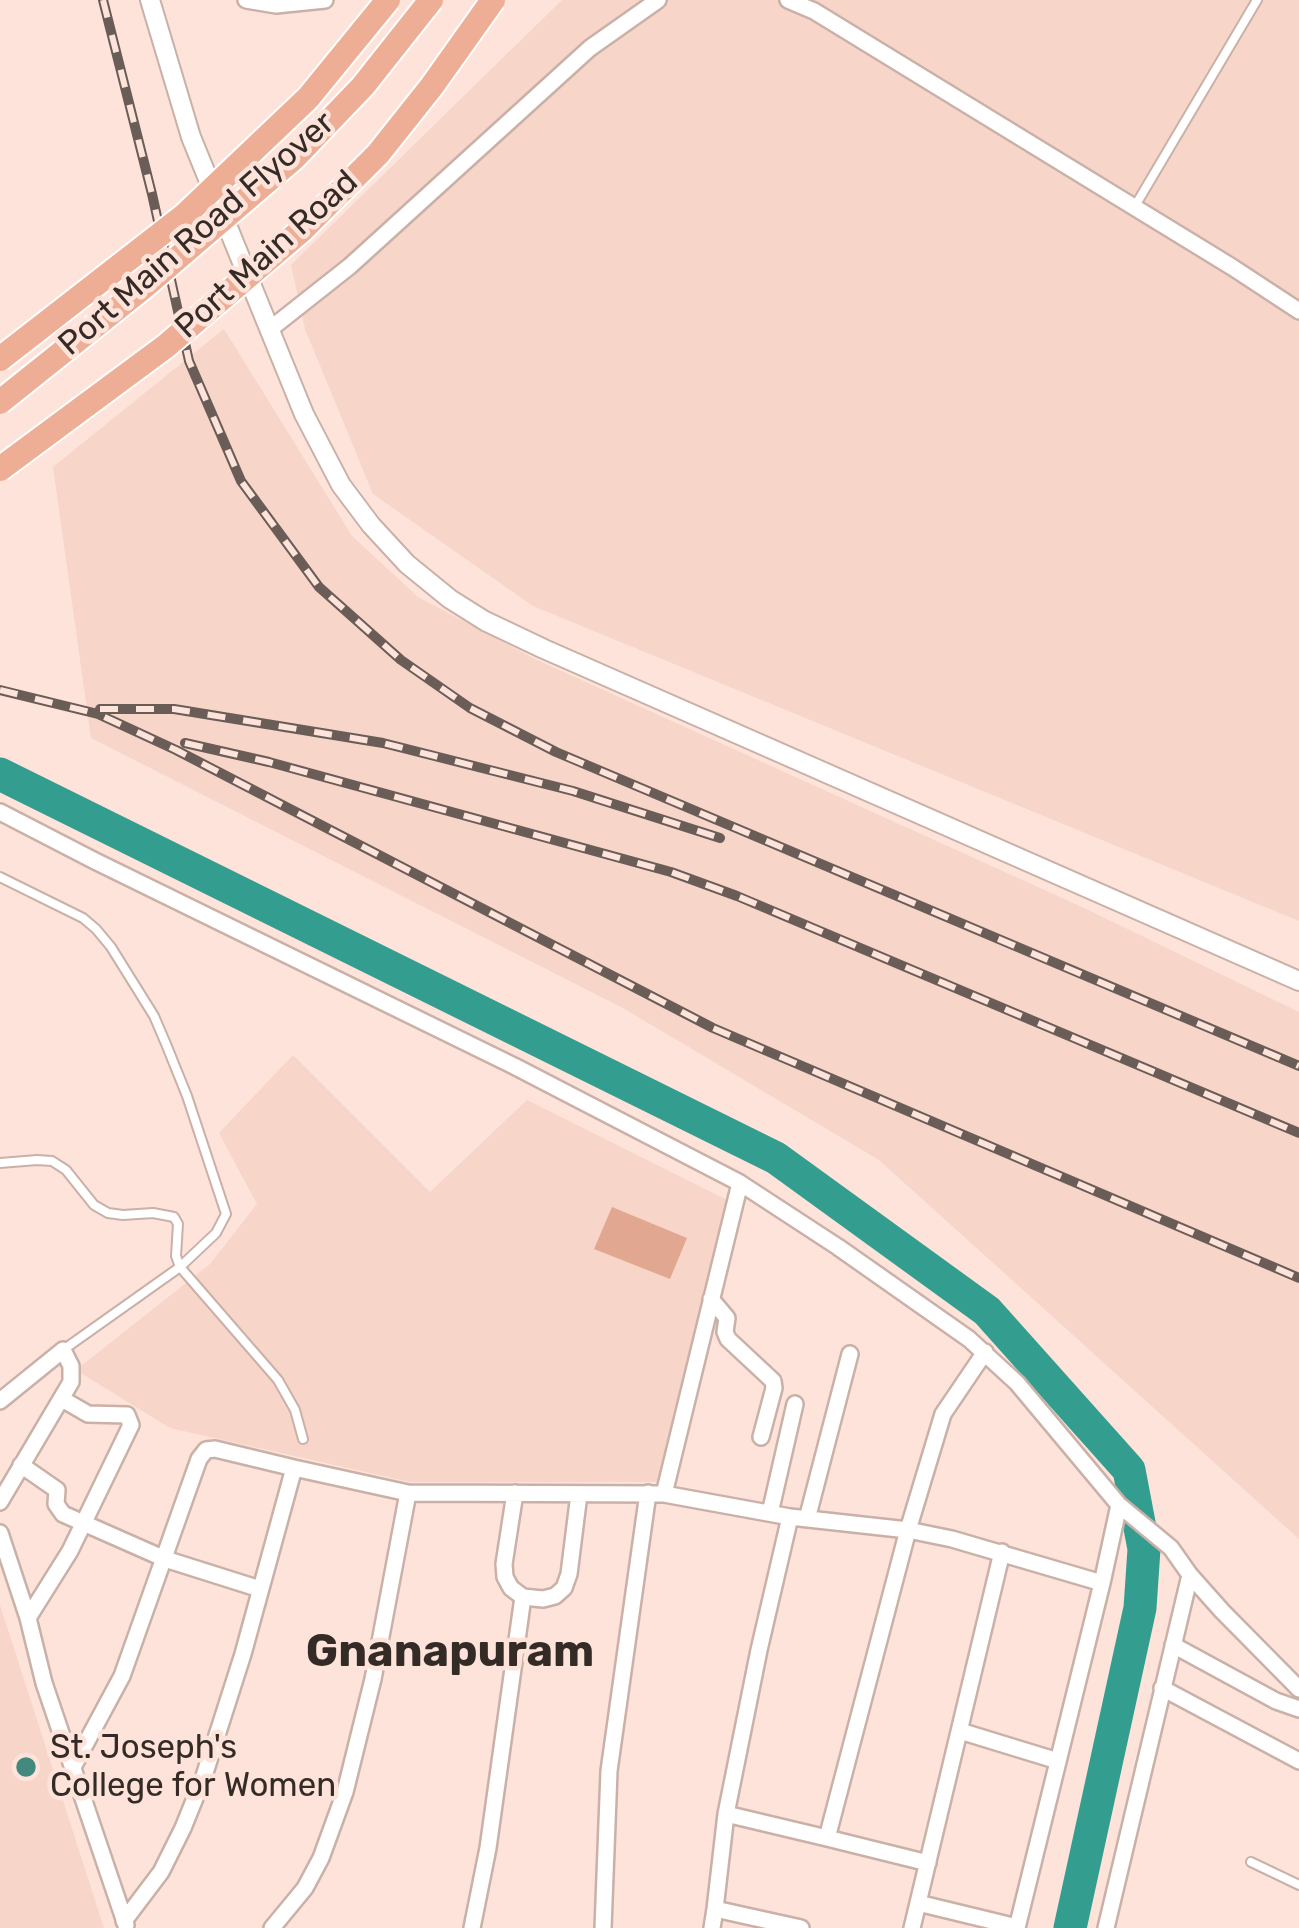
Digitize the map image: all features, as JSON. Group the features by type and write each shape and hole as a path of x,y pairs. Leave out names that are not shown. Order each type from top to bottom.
{"main road":[{"name":"Port Main Road Flyover","path":"0,359 184,215 308,98 388,0"},
{"name":"Port Main Road Flyover","path":"0,403 294,158 362,86 431,0"},
{"name":"Port Main Road","path":"0,469 166,346 303,229 378,154 494,0"}],"street":[{"path":"149,0 191,137 304,415 341,485 407,564 485,621 1299,980"},
{"path":"246,0 276,5 325,0"},
{"path":"269,330 350,266 590,48 658,0"},
{"path":"788,0 814,11 1299,311"},
{"path":"0,812 740,1183 951,1325 1017,1383 1124,1509 1171,1549 1299,1690"},
{"path":"603,1928 609,1771 656,1494 740,1183"},
{"path":"711,1299 728,1318 728,1339 773,1381 761,1437"},
{"path":"0,1401 63,1350 73,1375 0,1502"},
{"path":"827,1838 943,1414 985,1352"},
{"path":"712,1928 726,1814 751,1688 850,1354"},
{"path":"28,1618 85,1524 131,1420 122,1413 88,1414 62,1399"},
{"path":"770,1513 795,1404"},
{"path":"72,1769 122,1676 206,1450 408,1493 656,1494 798,1518 908,1530 1102,1583"},
{"path":"21,1465 56,1490 58,1510 85,1524 165,1559 260,1588"},
{"path":"126,1925 183,1828 226,1711 294,1468"},
{"path":"272,1928 305,1888 322,1858 345,1792 373,1679 408,1493"},
{"path":"515,1493 505,1576 511,1588 524,1597 543,1599 564,1588 579,1494"},
{"path":"918,1903 1017,1928 1124,1509"},
{"path":"0,1535 44,1683 126,1925"},
{"path":"912,1928 1002,1552"},
{"path":"1106,1928 1190,1575"},
{"path":"472,1928 524,1597"},
{"path":"1173,1645 1299,1709"},
{"path":"1162,1688 1299,1761"},
{"path":"960,1731 1058,1761"},
{"path":"726,1814 928,1863"},
{"path":"715,1909 801,1928"}],"lane":[{"path":"1134,207 1257,0"},
{"path":"0,878 68,909 96,929 134,984 166,1043 226,1214 216,1233 180,1267 63,1350"},
{"path":"0,1163 52,1161 108,1213 173,1217 178,1224 180,1267 278,1380 295,1410 303,1439"},
{"path":"1251,1862 1299,1885"}],"shaded area":[{"path":"562,0 1299,0 1299,921 533,606 373,494 305,329 291,265"},
{"path":"224,329 352,536 418,597 535,659 1082,907 1299,1012 1299,1539 879,1160 623,1008 91,738 53,467"},
{"path":"293,1055 430,1192 527,1100 729,1201 659,1482 410,1482 170,1428 76,1370 210,1264 257,1204 219,1133"},
{"path":"612,1207 687,1238 670,1279 594,1249"},
{"name":"St. Joseph's College for Women","path":"0,1605 104,1928 0,1928"}],"waterway":[{"path":"0,774 776,1158 987,1311 1129,1470 1144,1549 1140,1608 1070,1928"}],"railway":[{"path":"103,0 189,361 241,481 319,587 401,660 470,708 556,752 1299,1066"},
{"path":"0,690 98,714 713,1028 1299,1278"},
{"path":"100,709 174,709 383,743 573,791 720,838"},
{"path":"185,743 671,872 1299,1133"}],"place":[{"name":"St. Joseph's College for Women","path":"26,1767"}],"district":[{"name":"Gnanapuram","path":"450,1653"}]}
